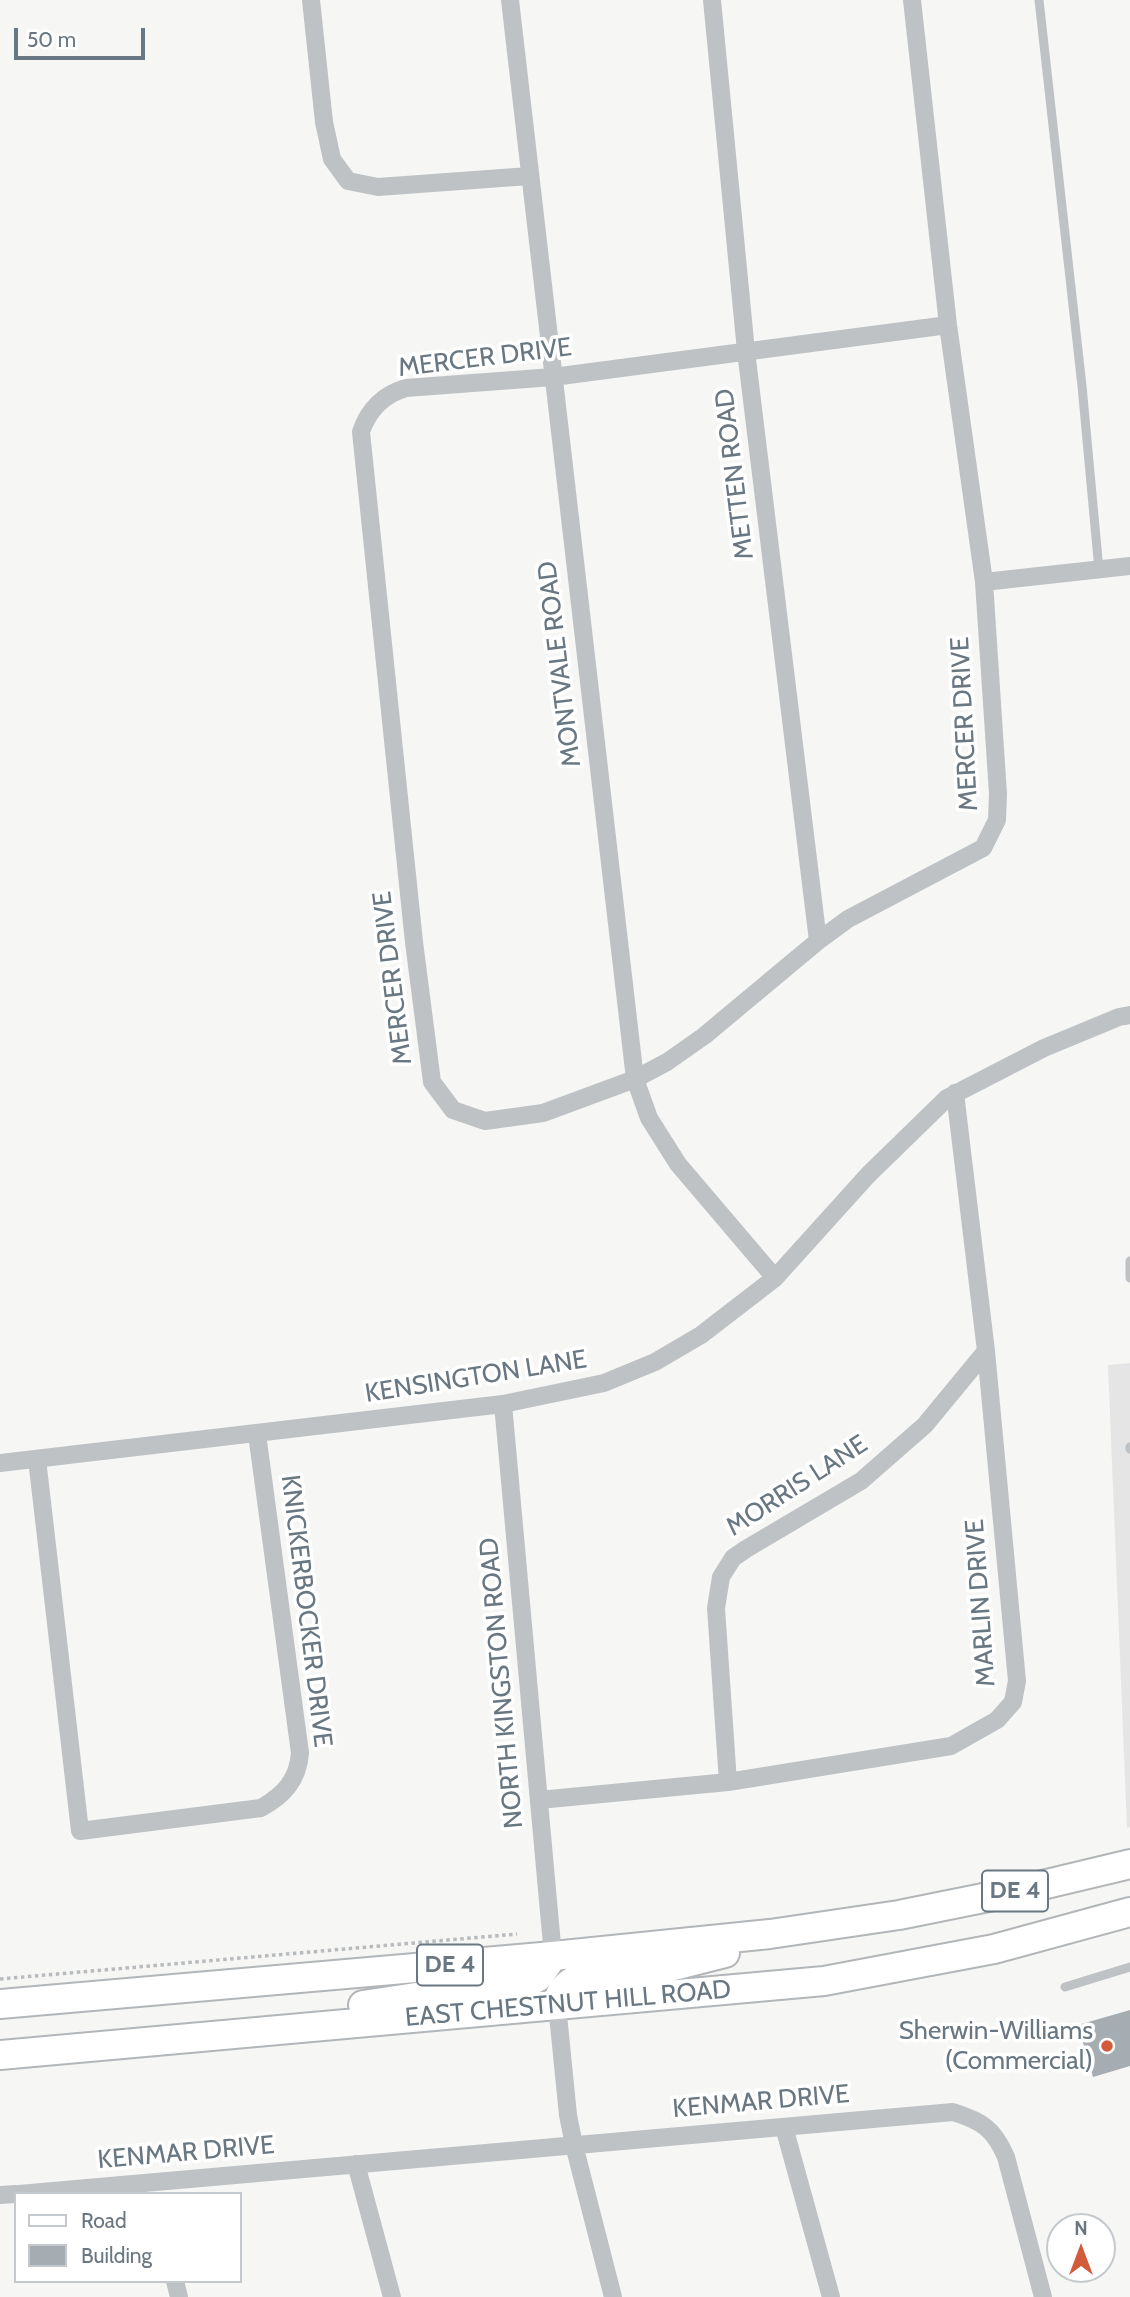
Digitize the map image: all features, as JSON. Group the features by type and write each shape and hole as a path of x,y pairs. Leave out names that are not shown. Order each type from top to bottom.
{"main road":[{"name":"EAST CHESTNUT HILL ROAD","path":"0,2004 553,1956 770,1934 912,1912 1013,1892 1130,1864"},
{"name":"EAST CHESTNUT HILL ROAD","path":"0,2055 824,1981 994,1949 1130,1912"},
{"path":"557,2006 561,1992 575,1980 666,1968 722,1955 770,1934"},
{"path":"273,2030 354,2007 529,1982 538,1977 553,1956"}],"street":[{"path":"310,0 324,121 332,159 348,181 378,187 529,176"},
{"name":"MONTVALE ROAD","path":"510,0 635,1079 649,1118 678,1164 775,1278"},
{"name":"METTEN ROAD","path":"712,0 747,351 818,941"},
{"name":"MERCER DRIVE","path":"912,0 948,325 984,582 998,794 997,820 984,848 848,919 704,1036 667,1062 635,1079 543,1113 485,1121 453,1111 432,1082 414,942 361,432 366,418 393,391 406,388 553,377 948,325"},
{"path":"984,582 1130,566"},
{"name":"KENSINGTON LANE","path":"0,1463 503,1404 604,1382 655,1362 701,1335 775,1278 868,1175 947,1098 1044,1048 1130,1014"},
{"name":"MARLIN DRIVE","path":"539,1800 728,1783 951,1746 997,1720 1013,1702 1017,1681 986,1352 955,1093"},
{"name":"MORRIS LANE","path":"728,1783 716,1608 721,1577 733,1558 746,1549 862,1481 925,1425 986,1352"},
{"name":"NORTH KINGSTON ROAD","path":"503,1404 553,1956"},
{"name":"KNICKERBOCKER DRIVE","path":"37,1458 80,1831 261,1808 280,1795 296,1776 300,1754 257,1434"},
{"path":"557,2006 568,2115 613,2297"},
{"name":"KENMAR DRIVE","path":"62,2192 150,2188 356,2164 953,2112 986,2126 998,2140 1006,2157 1043,2297"},
{"path":"784,2127 831,2297"},
{"path":"356,2164 392,2297"}],"lane":[{"path":"1039,0 1082,386 1099,570"},
{"path":"1130,1261 1130,1278"},
{"path":"1065,1987 1130,1967"}],"path":[{"path":"0,1979 517,1934"}],"shaded area":[{"path":"1130,1363 1130,1827 1127,1828 1108,1365"}],"building":[{"name":"Sherwin-Williams (Commercial)","path":"1130,2010 1130,2066 1093,2077 1078,2025"}],"place":[{"name":"Sherwin-Williams (Commercial)","path":"1107,2046"}]}
